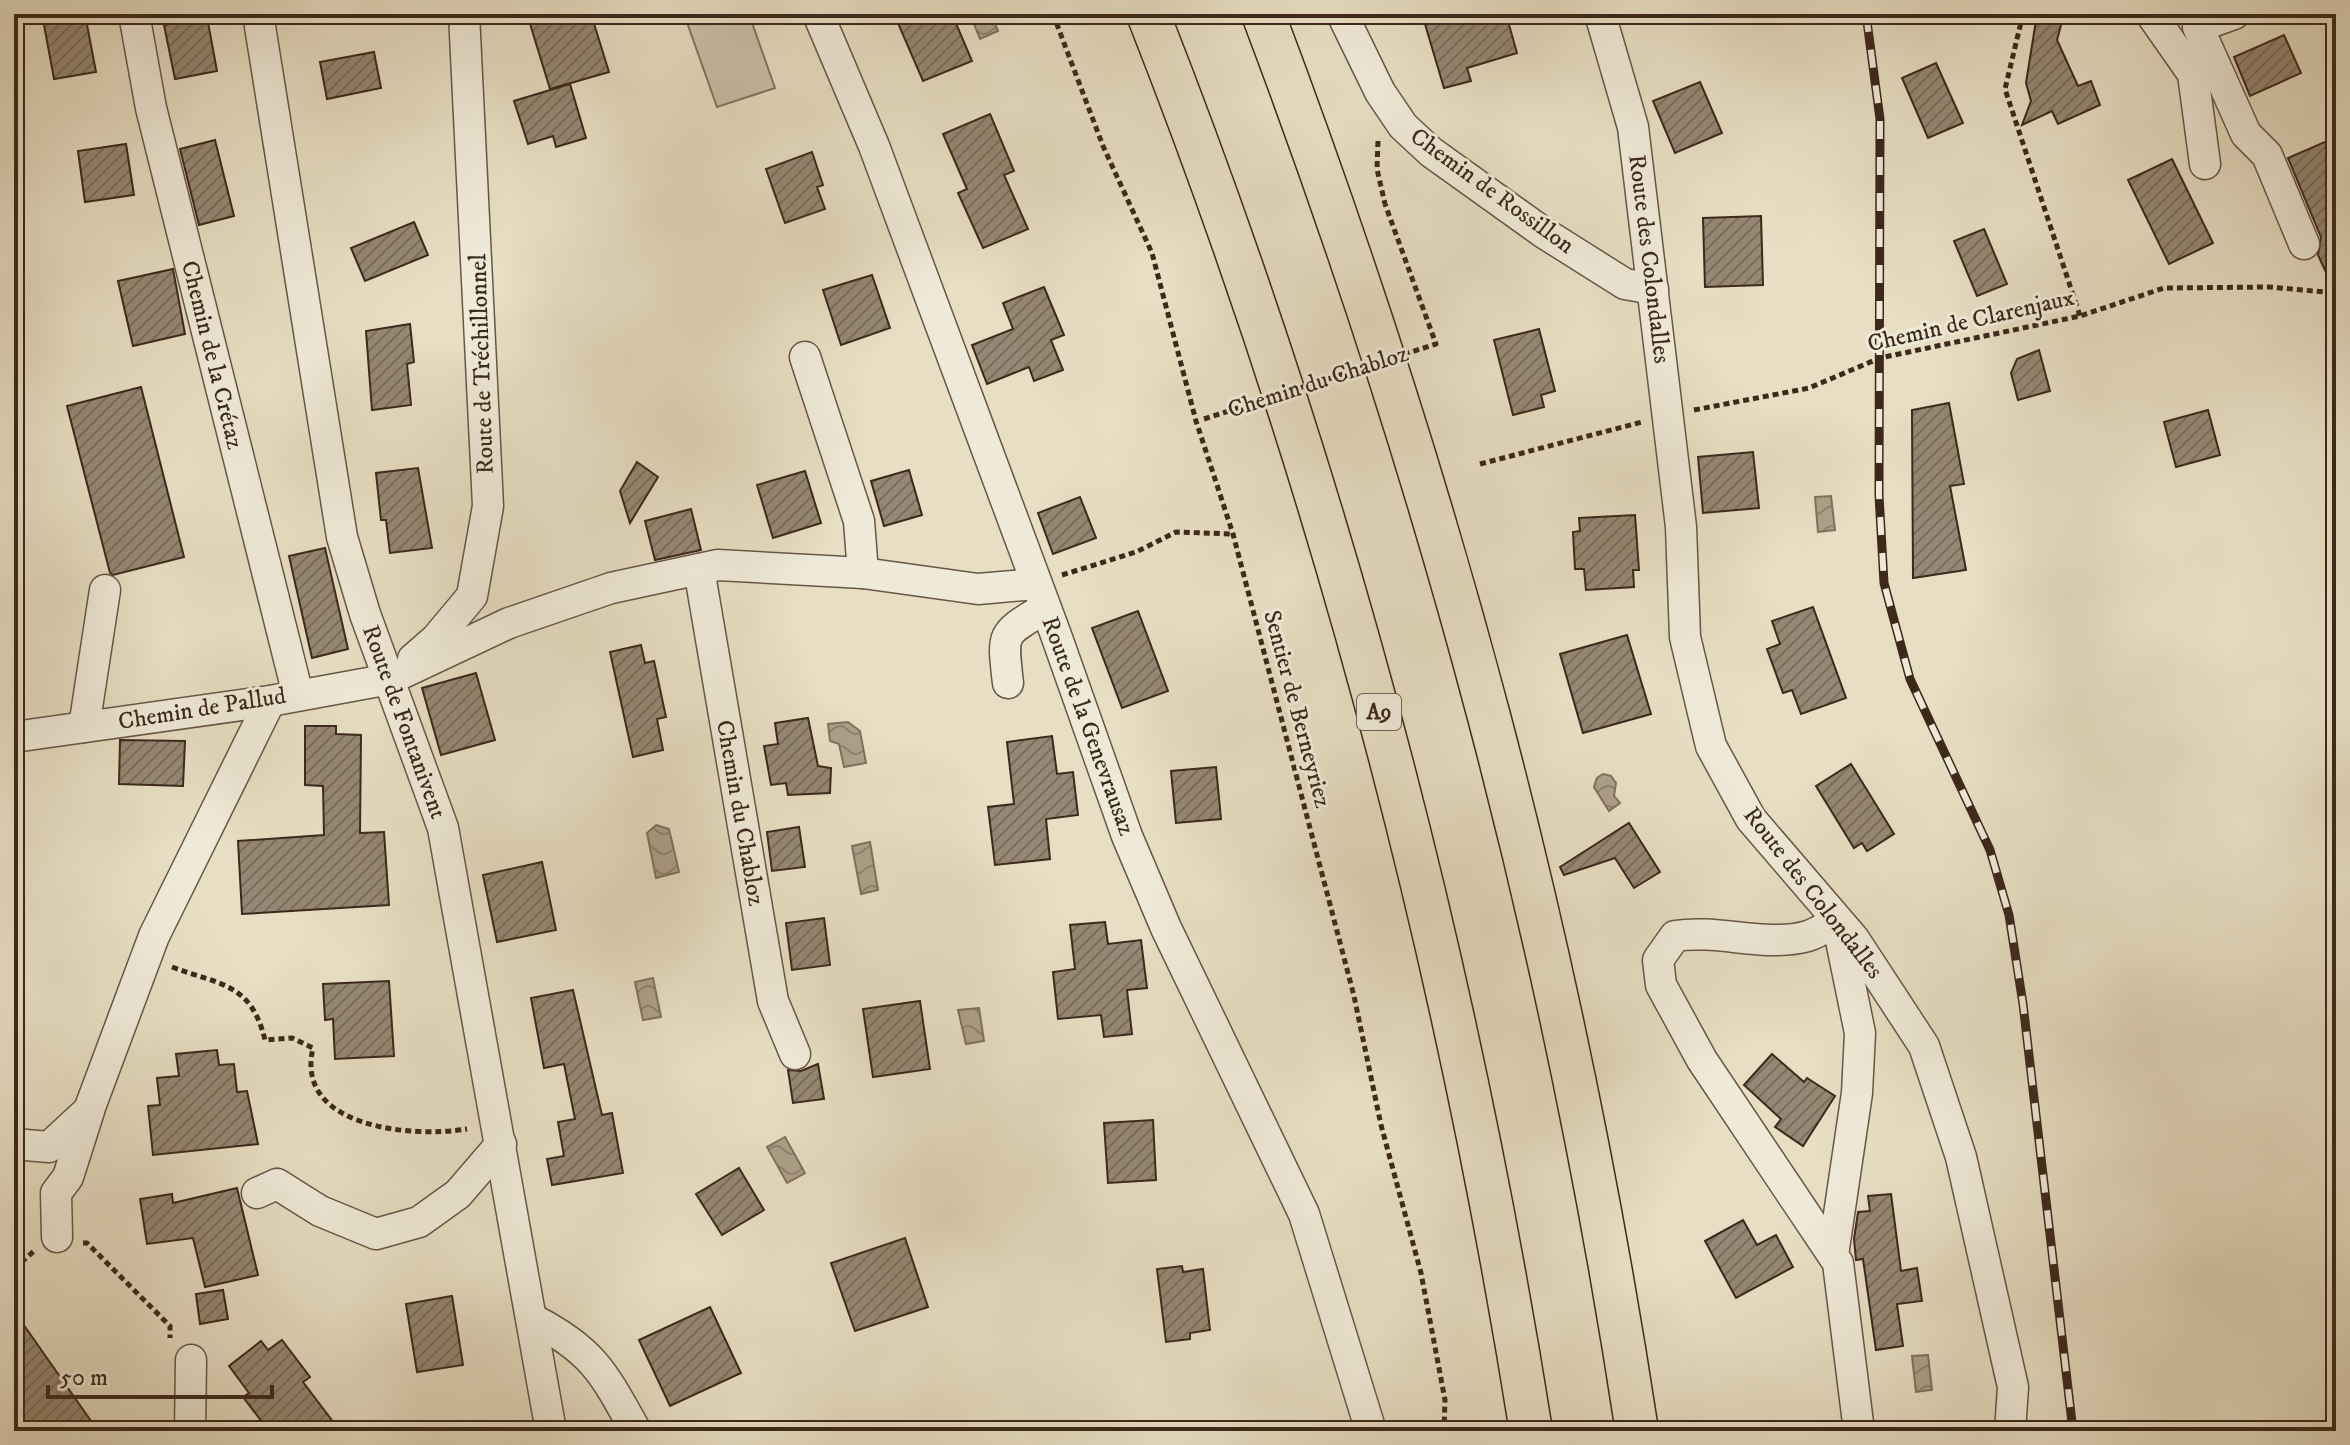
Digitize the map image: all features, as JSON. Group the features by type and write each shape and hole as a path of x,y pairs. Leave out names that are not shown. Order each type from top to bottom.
{"highway":[{"name":"A9","path":"1148,14 1232,239 1283,391 1377,707 1455,1020 1487,1170 1531,1431"},
{"path":"1263,14 1338,215 1391,371 1482,680 1562,1011 1591,1151 1637,1431"}],"street":[{"name":"Chemin de la Crétaz","path":"134,14 151,108 284,698"},
{"name":"Route de Fontanivent","path":"258,14 342,537 365,614 443,828 534,1320 551,1431"},
{"name":"Route de Tréchillonnel","path":"390,679 436,639 472,596 488,506 464,14"},
{"name":"Route de la Genevrausaz","path":"818,14 874,146 1046,590 1127,836 1166,928 1304,1214 1371,1431"},
{"name":"Chemin de Rossillon","path":"1342,14 1380,92 1403,126 1431,152 1544,233 1625,284 1653,289"},
{"name":"Route des Colondalles","path":"1600,14 1633,127 1681,527 1685,637 1711,746 1751,819 1854,939 1924,1046 1961,1157 2013,1387 2010,1431"},
{"path":"2151,14 2193,74 2205,164"},
{"path":"2234,14 2191,21 2246,134 2267,155 2304,244"},
{"path":"805,357 859,521 863,573"},
{"path":"390,679 509,623 611,588 718,565 863,573 978,589 1046,590"},
{"name":"Chemin du Chabloz","path":"699,569 773,1001 795,1054"},
{"path":"84,727 105,590"},
{"path":"1008,683 1003,644 1011,629 1046,590"},
{"name":"Chemin de Pallud","path":"14,737 284,698 390,679"},
{"path":"57,1237 56,1193 68,1177 89,1110 146,958 284,698"},
{"path":"1833,1255 1857,1093 1860,1033 1837,921 1808,936 1758,938 1702,932 1675,936 1658,960 1661,985 1702,1060 1838,1263 1859,1431"},
{"path":"14,1144 49,1147 89,1110"},
{"path":"257,1193 277,1184 320,1211 376,1234 419,1222 458,1194 499,1134"},
{"path":"534,1320 576,1345 600,1366 636,1431"},
{"path":"190,1431 191,1360"}],"path":[{"name":"Sentier de Berneyriez","path":"1053,14 1103,146 1152,253 1196,421 1233,534 1354,996 1381,1125 1421,1273 1445,1400 1444,1431"},
{"path":"2023,14 2005,89 2080,316"},
{"name":"Chemin du Chabloz","path":"1196,421 1436,344 1385,204"},
{"name":"Chemin de Clarenjaux","path":"1480,464 1668,416 1809,388 1880,358 2080,316 2164,288 2269,287 2336,293"},
{"path":"1046,590 1176,532 1233,534"},
{"path":"146,958 225,982 240,992 261,1025 265,1040 292,1038 313,1048 309,1075 315,1090 328,1105 351,1117 414,1132 499,1134"},
{"path":"57,1237 68,1236 70,1243 87,1243 170,1326 171,1348 191,1360"}],"shaded area":[{"path":"684,14 749,14 775,88 717,107"}],"water":[{"path":"970,14 991,14 998,31 980,39"},
{"path":"1831,496 1835,530 1818,532 1815,497"},
{"path":"848,722 860,731 866,763 844,767 839,744 830,741 828,724"},
{"path":"1603,774 1611,776 1616,783 1614,796 1620,803 1609,811 1594,787 1597,778"},
{"path":"656,825 669,829 679,872 656,878 647,833"},
{"path":"870,842 878,890 861,894 852,846"},
{"path":"653,978 661,1017 643,1020 635,982"},
{"path":"979,1008 984,1041 966,1044 958,1010"},
{"path":"785,1137 805,1173 787,1183 767,1147"},
{"path":"1928,1355 1932,1390 1916,1392 1912,1356"}],"building":[{"path":"42,14 85,14 96,72 54,79"},
{"path":"527,14 591,14 609,72 550,89"},
{"path":"894,14 952,14 972,61 923,81"},
{"path":"1422,14 1506,14 1517,53 1467,68 1471,81 1444,88"},
{"path":"2037,14 2064,14 2057,40 2078,86 2091,81 2100,105 2058,124 2052,111 2022,125 2031,101 2026,83"},
{"path":"207,17 217,71 175,79 164,25"},
{"path":"2284,35 2301,73 2250,96 2234,57"},
{"path":"374,52 381,88 327,99 320,62"},
{"path":"1936,63 1963,123 1928,138 1902,78"},
{"path":"1700,82 1722,133 1675,153 1653,101"},
{"path":"570,84 586,138 556,147 553,136 528,144 514,101"},
{"path":"990,114 1014,171 1004,175 1028,229 983,248 958,193 967,189 943,134"},
{"path":"215,140 234,216 199,225 180,149"},
{"path":"2327,141 2336,159 2336,294 2318,255 2321,237 2288,158"},
{"path":"126,144 134,195 85,202 78,151"},
{"path":"812,152 823,185 817,187 825,209 785,223 766,169"},
{"path":"2172,159 2213,243 2169,264 2128,180"},
{"path":"1761,216 1763,285 1705,287 1703,218"},
{"path":"414,222 428,255 365,281 351,248"},
{"path":"1984,229 2007,284 1977,296 1954,241"},
{"path":"173,269 185,334 133,346 118,281"},
{"path":"872,275 890,328 841,345 823,290"},
{"path":"1044,287 1064,335 1051,340 1063,370 1034,381 1029,367 987,384 972,345 1013,329 1003,303"},
{"path":"410,324 414,362 407,364 411,405 372,410 366,331"},
{"path":"1539,329 1555,391 1541,395 1544,407 1513,415 1494,340"},
{"path":"2039,350 2050,391 2018,400 2011,373 2017,359"},
{"path":"141,387 184,557 113,575 67,406"},
{"path":"1949,403 1964,484 1950,486 1966,570 1913,578 1912,410"},
{"path":"2208,410 2220,455 2176,467 2164,422"},
{"path":"1753,452 1759,508 1703,513 1698,457"},
{"path":"637,462 658,477 630,523 620,491"},
{"path":"418,468 432,548 390,553 386,520 381,520 376,473"},
{"path":"909,470 922,515 884,526 871,481"},
{"path":"805,471 821,523 773,538 757,485"},
{"path":"1080,497 1096,538 1053,554 1038,513"},
{"path":"691,509 701,550 655,560 645,521"},
{"path":"1635,515 1639,570 1633,570 1634,587 1586,590 1584,569 1575,569 1573,532 1580,531 1579,518"},
{"path":"325,548 348,649 312,658 289,556"},
{"path":"1813,607 1846,698 1801,714 1792,690 1783,693 1767,649 1780,644 1772,621"},
{"path":"1138,611 1168,691 1122,708 1092,628"},
{"path":"1627,635 1651,714 1583,733 1560,654"},
{"path":"641,645 645,663 654,661 666,717 657,719 663,750 633,757 610,652"},
{"path":"476,673 495,740 441,755 422,688"},
{"path":"808,718 818,766 831,768 830,793 788,795 786,783 771,785 764,746 778,744 775,723"},
{"path":"305,726 336,726 336,734 361,735 360,833 384,832 389,905 242,914 238,841 324,835 323,786 305,785"},
{"path":"1052,736 1057,774 1073,772 1078,815 1046,819 1050,859 995,865 988,807 1014,804 1007,742"},
{"path":"120,740 185,741 183,786 119,784"},
{"path":"1851,764 1894,834 1867,851 1862,843 1854,848 1816,786"},
{"path":"1216,767 1221,819 1176,823 1171,771"},
{"path":"1629,823 1660,872 1634,888 1615,858 1564,875 1560,867"},
{"path":"799,827 805,867 772,871 767,832"},
{"path":"542,862 556,930 497,942 483,875"},
{"path":"824,918 830,965 792,970 786,923"},
{"path":"1105,922 1108,944 1141,940 1147,988 1127,990 1132,1034 1104,1037 1101,1015 1058,1019 1053,972 1075,969 1070,925"},
{"path":"389,981 394,1056 335,1059 333,1019 325,1020 323,984"},
{"path":"573,990 602,1115 612,1113 623,1173 552,1185 547,1159 564,1156 558,1122 575,1119 564,1064 544,1068 531,998"},
{"path":"920,1001 930,1069 873,1077 863,1009"},
{"path":"217,1050 219,1065 234,1064 237,1092 247,1091 258,1144 153,1155 148,1106 160,1105 157,1078 179,1076 176,1054"},
{"path":"1772,1054 1804,1082 1807,1078 1835,1096 1803,1146 1775,1127 1781,1119 1744,1085"},
{"path":"818,1064 824,1099 793,1103 788,1070 801,1071"},
{"path":"1153,1120 1156,1180 1108,1183 1104,1123"},
{"path":"739,1168 764,1210 722,1235 696,1194"},
{"path":"237,1188 258,1275 205,1287 193,1238 147,1244 140,1199 172,1194 173,1203"},
{"path":"1891,1194 1901,1271 1917,1268 1922,1301 1897,1304 1903,1346 1876,1350 1863,1259 1856,1260 1854,1239 1858,1212 1870,1211 1868,1196"},
{"path":"1743,1220 1757,1245 1776,1235 1793,1267 1736,1298 1705,1241"},
{"path":"905,1238 928,1307 855,1331 831,1263"},
{"path":"1182,1266 1183,1272 1203,1269 1210,1330 1190,1333 1190,1339 1166,1342 1157,1269"},
{"path":"223,1290 228,1319 200,1324 196,1294"},
{"path":"452,1296 463,1365 417,1372 406,1304"},
{"path":"710,1307 741,1373 670,1406 639,1340"},
{"path":"14,1311 98,1431 14,1431"},
{"path":"282,1340 310,1377 303,1382 340,1431 269,1431 243,1397 249,1393 229,1366 261,1341 268,1350"}],"railway":[{"path":"1866,14 1880,119 1879,495 1884,583 1910,679 1990,850 2009,915 2023,1004 2073,1431"}]}
